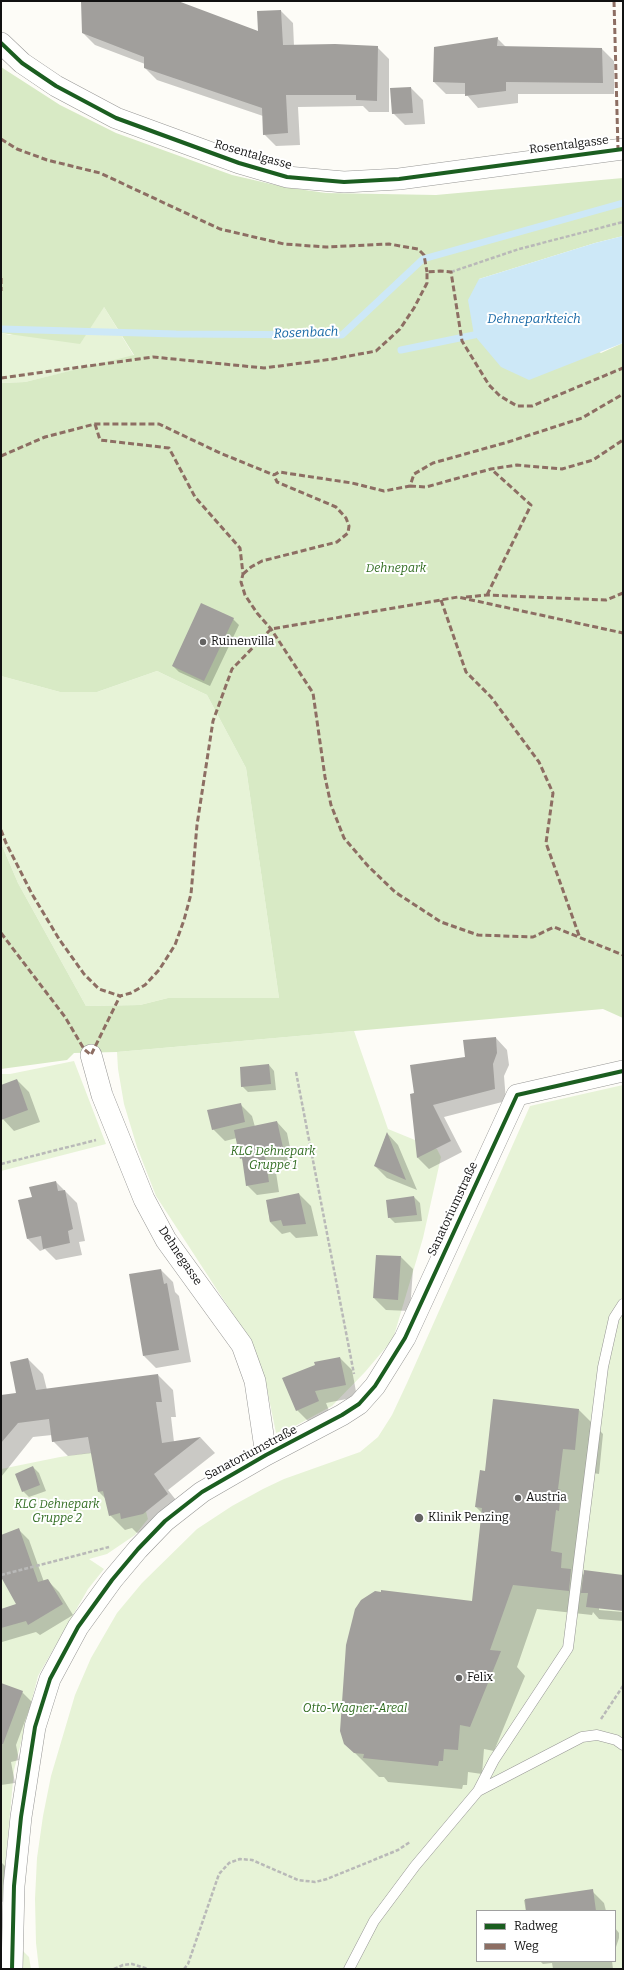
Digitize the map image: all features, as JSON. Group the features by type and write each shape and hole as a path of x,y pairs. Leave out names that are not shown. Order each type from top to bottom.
{"street":[{"name":"Rosentalgasse","path":"1,42 22,63 56,86 116,118 239,164 288,177 344,182 399,179 623,149"},
{"name":"Dehnegasse","path":"91,1055 102,1096 144,1199 166,1240 242,1345 255,1381 266,1454"},
{"name":"Sanatoriumstraße","path":"12,1969 14,1886 20,1825 35,1727 50,1679 78,1627 130,1559 165,1521 202,1492 266,1454 312,1432 342,1415 359,1404 375,1386 405,1338 517,1095 623,1071"}],"lane":[{"path":"348,1969 374,1921 414,1866 478,1791 494,1760 568,1648 603,1367 614,1318 623,1304"},
{"path":"478,1791 582,1737 597,1735 616,1740 623,1745"}],"path":[{"path":"451,272 519,249 623,222"},
{"path":"296,1072 359,1404"},
{"path":"1,1164 102,1139"},
{"path":"1,1575 114,1545 130,1559"},
{"path":"590,1736 623,1686"},
{"path":"185,1969 219,1874 229,1863 240,1859 252,1860 298,1880 315,1882 327,1879 398,1850 413,1839"},
{"path":"114,1969 123,1965 132,1964 148,1969"}],"green space":[{"name":"Dehnepark","path":"1,67 60,105 116,133 232,175 284,187 326,193 436,195 623,178 623,236 595,243 479,279 601,353 623,343 623,1018 603,1009 117,1052 74,1053 67,1060 1,1069 1,843 18,883 86,1006 140,1005 168,998 279,998 246,768 207,695 157,671 97,692 60,692 1,676 1,383 25,382 134,355 104,307 80,344 1,333"},
{"path":"104,307 134,356 25,382 1,383 1,333 10,335"},
{"path":"157,671 207,695 246,768 279,998 168,998 140,1005 86,1006 18,883 1,843 1,676 60,692 97,692"},
{"name":"KLG Dehnepark Gruppe 1","path":"354,1031 388,1129 437,1149 441,1157 423,1238 393,1339 365,1372 332,1406 295,1426 276,1433 267,1389 253,1345 156,1196 137,1147 124,1104 118,1069 117,1052"},
{"path":"74,1061 106,1144 1,1171 1,1074 10,1074"},
{"name":"Otto-Wagner-Areal","path":"623,1085 623,1969 39,1969 36,1943 35,1899 37,1858 51,1776 75,1695 91,1658 117,1613 142,1583 197,1529 232,1506 284,1479 360,1452 378,1437 392,1415 530,1106"},
{"name":"KLG Dehnepark Gruppe 2","path":"117,1449 134,1467 148,1519 135,1535 107,1554 89,1559 104,1569 88,1589 38,1676 14,1770 1,1912 1,1469 60,1457"},
{"path":"23,1951 29,1957 31,1969 22,1969"}],"water":[{"name":"Dehneparkteich","path":"623,236 623,343 529,380 501,367 474,335 468,300 479,279 595,243"}],"building":[{"path":"81,1 178,1 258,31 257,11 281,10 283,45 335,44 378,46 377,101 356,100 356,95 286,95 288,133 263,135 262,108 144,68 144,57 82,33"},
{"path":"498,37 497,46 602,48 603,83 506,82 506,91 465,96 465,83 433,82 434,47"},
{"path":"411,87 413,113 392,114 390,88"},
{"name":"Ruinenvilla","path":"201,603 234,618 204,681 172,666"},
{"path":"496,1037 497,1053 493,1064 495,1089 433,1105 451,1141 417,1158 410,1094 414,1093 410,1065 465,1057 463,1040"},
{"path":"269,1064 271,1084 241,1087 240,1067"},
{"path":"17,1079 28,1110 1,1120 1,1085"},
{"path":"241,1103 245,1122 212,1130 207,1110"},
{"path":"277,1121 284,1152 265,1156 269,1182 246,1186 242,1158 240,1159 234,1130"},
{"path":"387,1132 406,1180 374,1166"},
{"path":"56,1181 58,1191 65,1190 73,1229 68,1231 70,1243 43,1249 41,1236 27,1239 18,1200 32,1197 29,1187"},
{"path":"299,1193 306,1224 283,1226 281,1220 270,1222 266,1200"},
{"path":"414,1196 417,1215 388,1218 386,1200"},
{"path":"376,1255 401,1256 398,1300 373,1298"},
{"path":"161,1269 164,1284 167,1283 179,1350 143,1356 129,1274"},
{"path":"340,1357 346,1385 315,1391 319,1401 296,1411 282,1378 315,1365 314,1362"},
{"path":"28,1358 36,1390 158,1374 162,1402 156,1402 162,1443 201,1437 154,1474 168,1494 143,1514 121,1519 120,1513 109,1516 103,1491 98,1492 88,1437 52,1442 49,1419 18,1423 1,1443 1,1395 16,1393 10,1362"},
{"path":"493,1399 579,1409 575,1450 563,1449 558,1489 561,1490 559,1511 556,1510 551,1551 562,1553 561,1568 571,1569 569,1591 513,1585 490,1650 501,1651 470,1727 460,1725 458,1750 444,1749 443,1761 439,1761 438,1766 363,1758 364,1754 354,1753 344,1744 340,1731 346,1645 355,1609 361,1600 375,1591 381,1592 381,1590 472,1601 482,1508 475,1507 480,1470 485,1471"},
{"path":"33,1466 40,1485 22,1492 15,1474"},
{"path":"19,1528 38,1582 48,1579 63,1604 28,1625 26,1621 1,1628 1,1609 16,1604 1,1577 1,1535"},
{"path":"584,1570 623,1575 623,1611 586,1607 588,1593 581,1593"},
{"path":"1,1683 23,1691 3,1744 1,1744"},
{"path":"593,1889 596,1910 526,1910 525,1899"}],"waterway":[{"name":"Rosenbach","path":"1,329 176,334 342,335 423,259 623,203"},
{"path":"401,350 474,335"}],"marked path":[{"path":"614,1 618,149"},
{"path":"1,139 17,149 47,160 100,173 220,229 284,244 326,247 389,244 418,249 424,255 427,272"},
{"path":"1,378 153,357 264,368 333,359 376,351 400,329 414,308 427,283 427,272 440,271 451,272 462,341 489,385 500,396 517,406 532,406 623,368"},
{"path":"1,278 1,291"},
{"path":"243,574 251,567 262,561 337,542 348,533 349,526 346,518 336,507 277,482 274,475 279,472 352,483 384,491 410,486 414,474 433,463 508,442 582,418 623,394"},
{"path":"95,424 100,440 169,448 195,497 240,548 243,574 241,582 245,595 257,613 271,629 313,693 325,777 331,805 344,838 368,866 395,892 441,922 478,935 533,937 554,927 623,955"},
{"path":"1,456 45,437 95,424 159,424 220,453 274,475"},
{"path":"410,486 426,487 491,469 517,465 562,469 593,460 623,440"},
{"path":"487,595 531,505 491,469"},
{"path":"466,597 487,595 606,600 623,593"},
{"path":"1,830 32,894 59,939 84,974 99,989 120,996 131,993 145,985 159,970 175,945 191,894 197,825 213,721 232,669 271,629 458,597 623,633"},
{"path":"441,600 466,672 491,697 539,762 553,793 546,843 580,938"},
{"path":"1,933 65,1017 84,1049 91,1055 120,996"}],"cycle path":[{"path":"1,43 22,63 56,86 116,118 239,163 287,177 344,182 399,179 623,149"},
{"path":"12,1969 14,1886 21,1817 35,1727 50,1679 78,1627 112,1580 138,1549 165,1521 202,1492 266,1455 342,1415 359,1404 375,1386 405,1338 517,1095 623,1071"}],"place":[{"name":"Ruinenvilla","path":"203,642"},
{"name":"Austria","path":"518,1498"},
{"name":"Klinik Penzing","path":"419,1518"},
{"name":"Felix","path":"459,1678"}]}
